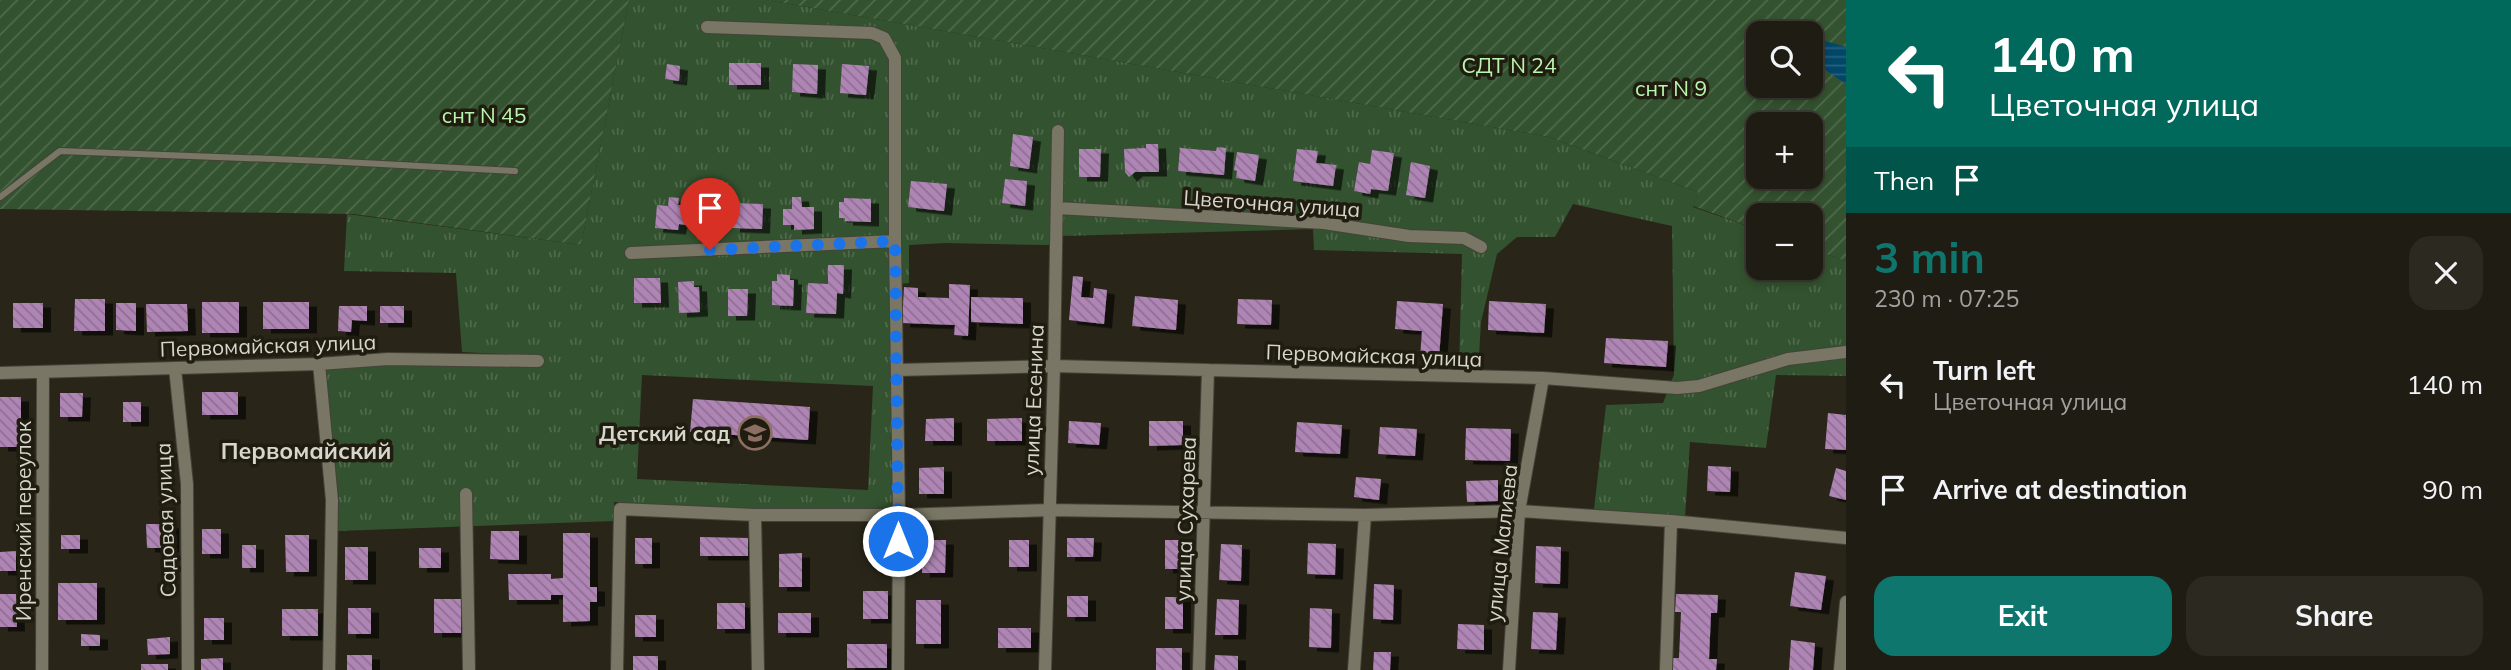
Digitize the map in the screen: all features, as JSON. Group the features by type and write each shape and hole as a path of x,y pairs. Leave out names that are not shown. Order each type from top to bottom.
{"street":[{"path":"707,27 872,33 884,38 895,58 898,670"},
{"name":"улица Есенина","path":"1045,670 1058,131"},
{"name":"Цветочная улица","path":"1057,208 1324,223 1409,236 1464,238 1481,247"},
{"path":"631,253 895,241"},
{"name":"Первомайская улица","path":"897,370 1054,366 1543,378 1677,388 1699,386 1788,359 1846,352"},
{"name":"Первомайская улица","path":"0,373 318,364 388,359 538,361"},
{"path":"318,364 332,500 329,670"},
{"name":"Садовая улица","path":"175,368 187,484 188,670"},
{"name":"улица Сухарева","path":"1199,670 1209,370"},
{"name":"Иренский переулок","path":"42,670 43,372"},
{"name":"улица Малиева","path":"1509,670 1520,511 1543,378"},
{"path":"466,494 469,670"},
{"path":"617,670 620,509 755,515 899,515 1050,510 1364,515 1520,511 1671,521 1846,538"},
{"path":"755,515 758,670"},
{"path":"1354,670 1364,515"},
{"path":"1666,670 1671,521"},
{"path":"1840,670 1846,602"}],"lane":[{"path":"0,197 60,151 516,171"}],"green space":[{"name":"снт N 45","path":"0,0 629,0 581,245 353,214 0,209"},
{"path":"629,0 767,0 1549,137 1698,192 1693,207 1746,225 1746,280 1823,280 1823,253 1846,261 1846,376 1776,375 1766,448 1690,442 1685,517 1594,509 1606,405 1663,403 1674,375 1672,226 1573,204 1555,237 1517,237 1497,254 1481,322 1478,373 1459,371 1462,254 1314,250 1313,229 1061,236 1048,245 909,245 909,283 899,284 899,511 756,510 614,502 614,521 338,531 339,500 323,368 387,364 542,365 540,356 462,352 456,273 344,271 347,214 581,245","holes":["642,375 873,386 868,490 637,479"]},
{"path":"767,0 1846,0 1846,261 1823,253 1823,203 1746,203 1746,225 1693,206 1698,192 1549,137"}],"water":[{"path":"1823,42 1846,47 1846,84 1823,68"}],"building":[{"path":"729,63 761,63 761,85 729,85"},
{"path":"667,64 680,66 679,81 665,79"},
{"path":"793,64 818,65 817,94 792,92"},
{"path":"842,64 869,66 866,95 840,93"},
{"path":"1013,134 1033,137 1029,169 1010,166"},
{"path":"1146,144 1158,144 1159,172 1135,172 1129,177 1125,172 1124,149 1146,148"},
{"path":"1217,147 1226,148 1224,175 1178,171 1180,148 1216,151"},
{"path":"1079,149 1101,149 1100,177 1079,177"},
{"path":"1297,149 1318,151 1316,163 1336,165 1333,186 1293,181"},
{"path":"1372,150 1394,153 1388,191 1371,189 1370,194 1354,191 1359,162 1370,164"},
{"path":"1237,152 1259,155 1255,181 1236,178 1237,171 1234,170"},
{"path":"1411,162 1430,166 1425,198 1406,195"},
{"path":"1005,179 1027,181 1025,206 1002,203"},
{"path":"911,181 947,184 944,211 908,207"},
{"path":"669,197 679,198 678,205 688,206 686,225 679,224 678,230 655,228 657,205 668,206"},
{"path":"697,197 721,198 720,227 696,226"},
{"path":"792,197 801,197 802,207 814,207 814,229 794,230 794,225 783,225 783,209 792,209"},
{"path":"844,198 871,199 871,222 845,221 845,218 839,218 839,202 844,202"},
{"path":"732,203 763,204 762,229 732,228"},
{"path":"828,265 844,265 843,294 837,293 836,314 806,313 808,283 828,284"},
{"path":"777,274 790,275 790,280 794,280 793,306 772,305 772,281 777,281"},
{"path":"1073,276 1083,277 1081,297 1093,298 1094,288 1107,290 1104,324 1069,320"},
{"path":"634,278 660,278 661,303 634,303"},
{"path":"694,281 694,287 699,287 700,312 679,313 678,282"},
{"path":"949,284 970,285 968,336 954,335 955,325 902,323 904,287 918,288 918,297 949,298"},
{"path":"728,289 748,289 747,316 728,316"},
{"path":"1135,296 1178,300 1176,330 1132,326"},
{"path":"971,297 1023,298 1023,324 971,322"},
{"path":"75,299 105,299 105,331 74,331"},
{"path":"1238,299 1272,300 1271,325 1237,324"},
{"path":"1397,301 1443,304 1439,358 1420,357 1422,331 1395,329"},
{"path":"1489,301 1546,304 1544,333 1488,330"},
{"path":"202,302 239,302 239,333 202,333"},
{"path":"263,302 309,302 309,329 263,329"},
{"path":"13,303 43,303 43,328 13,328"},
{"path":"116,303 136,303 136,331 116,330"},
{"path":"146,304 187,304 188,331 147,332"},
{"path":"339,306 367,306 367,321 352,320 351,332 338,331"},
{"path":"380,306 404,306 404,323 380,323"},
{"path":"1606,338 1668,341 1666,367 1604,363"},
{"path":"202,392 238,392 238,415 202,415"},
{"path":"60,393 83,393 82,417 60,417"},
{"path":"0,397 21,397 21,447 0,447"},
{"path":"693,399 810,407 808,440 690,432"},
{"path":"123,402 141,402 141,422 123,422"},
{"path":"1828,413 1846,415 1846,450 1825,449"},
{"path":"954,418 954,441 925,441 926,419"},
{"path":"1022,418 1022,441 987,441 987,419"},
{"path":"1069,421 1101,423 1099,445 1068,443"},
{"path":"1149,421 1183,421 1183,445 1149,446"},
{"path":"1297,422 1342,425 1340,454 1295,452"},
{"path":"1380,427 1417,429 1415,456 1378,454"},
{"path":"1466,428 1511,429 1510,461 1465,460"},
{"path":"1708,466 1731,467 1730,492 1707,491"},
{"path":"944,467 944,494 919,494 919,468"},
{"path":"1836,468 1846,471 1846,500 1829,496"},
{"path":"1356,477 1381,479 1379,500 1354,497"},
{"path":"1498,480 1498,501 1467,502 1466,481"},
{"path":"146,524 171,524 171,548 147,548"},
{"path":"202,529 221,529 221,554 202,554"},
{"path":"491,531 519,531 519,560 490,559"},
{"path":"563,533 590,533 590,587 597,587 597,602 590,602 590,621 563,622 563,595 551,595 551,600 509,600 508,574 551,574 551,579 563,578"},
{"path":"61,535 80,535 80,549 61,549"},
{"path":"285,535 309,535 309,572 286,572"},
{"path":"700,537 748,538 748,556 700,556"},
{"path":"635,538 652,538 652,564 635,564"},
{"path":"874,538 886,538 886,552 874,552"},
{"path":"1067,538 1094,538 1093,557 1067,557"},
{"path":"922,540 946,540 945,573 922,573"},
{"path":"1009,540 1029,540 1029,567 1009,567"},
{"path":"1165,540 1186,540 1186,569 1165,569"},
{"path":"1308,543 1336,544 1335,575 1307,574"},
{"path":"1221,544 1242,545 1241,581 1219,580"},
{"path":"242,545 256,545 256,568 242,568"},
{"path":"1536,546 1561,547 1560,584 1535,583"},
{"path":"345,547 368,547 368,580 345,580"},
{"path":"419,548 441,548 441,568 419,568"},
{"path":"16,551 16,571 0,571 0,552"},
{"path":"802,553 802,587 779,587 779,554"},
{"path":"1795,572 1826,576 1821,610 1790,606"},
{"path":"58,583 97,583 97,620 58,620"},
{"path":"1374,584 1394,585 1393,620 1373,619"},
{"path":"863,591 888,591 888,619 863,619"},
{"path":"0,594 16,594 17,627 0,627"},
{"path":"1676,594 1718,595 1717,613 1711,613 1709,659 1717,659 1716,670 1673,670 1673,658 1679,658 1681,612 1675,612"},
{"path":"1067,596 1088,596 1088,617 1067,617"},
{"path":"1165,597 1183,597 1183,629 1165,629"},
{"path":"434,599 461,599 461,633 434,633"},
{"path":"1217,599 1239,600 1238,635 1215,635"},
{"path":"916,600 941,600 941,644 916,644"},
{"path":"717,603 745,603 745,629 717,629"},
{"path":"348,608 371,608 371,634 348,634"},
{"path":"1310,608 1332,609 1331,648 1309,647"},
{"path":"282,609 318,609 318,636 282,636"},
{"path":"1533,612 1558,613 1556,650 1531,649"},
{"path":"778,613 811,613 811,633 778,633"},
{"path":"635,615 656,615 656,637 635,637"},
{"path":"204,618 224,618 224,640 204,640"},
{"path":"1458,624 1484,625 1484,650 1457,649"},
{"path":"998,628 1031,628 1031,648 998,648"},
{"path":"81,634 100,635 100,646 81,646"},
{"path":"170,637 170,654 148,655 147,639"},
{"path":"1791,640 1815,643 1813,670 1789,670"},
{"path":"847,644 887,644 887,668 847,668"},
{"path":"1156,648 1182,648 1182,670 1156,670"},
{"path":"1374,652 1391,652 1390,670 1373,670"},
{"path":"347,655 372,655 372,670 347,670"},
{"path":"1215,655 1238,656 1238,670 1214,670"},
{"path":"633,656 658,656 658,670 633,670"},
{"path":"223,658 223,670 201,670 201,659"},
{"path":"141,664 168,664 168,670 141,670"}],"place":[{"name":"Детский сад","path":"755,433"}],"district":[{"name":"Первомайский","path":"306,450"}],"route":[{"path":"710,250 895,241 898,541"}],"park label":[{"name":"СДТ N 24","path":"1509,65"},
{"name":"снт N 9","path":"1671,88"}]}
